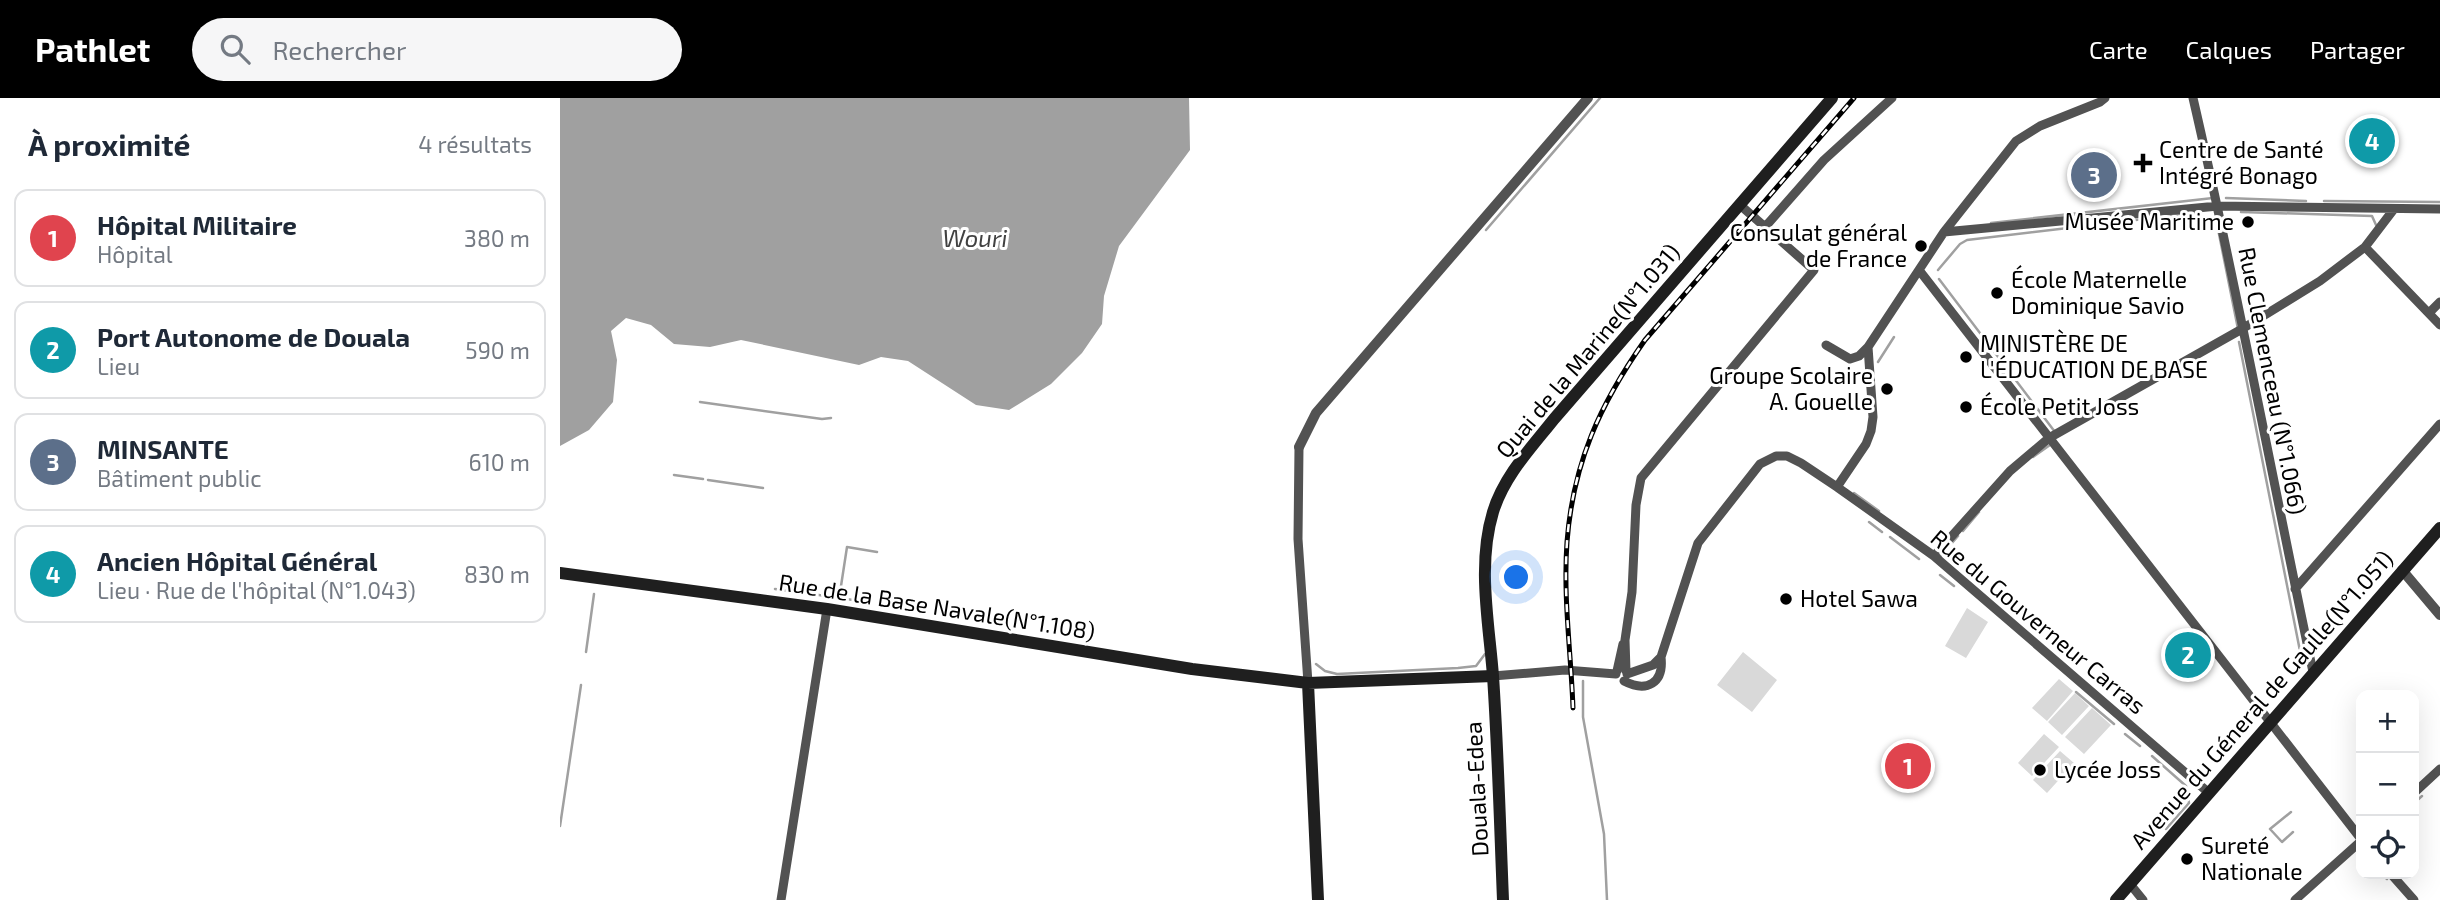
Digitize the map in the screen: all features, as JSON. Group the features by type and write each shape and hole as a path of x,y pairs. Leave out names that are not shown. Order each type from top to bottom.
{"main road":[{"name":"Quai de la Marine(N°1.031)","path":"1493,676 1485,562 1493,513 1501,493 1524,457 1554,419 1832,98"},
{"name":"Avenue du Géneral de Gaulle(N°1.051)","path":"2116,900 2440,528"},
{"name":"Rue de la Base Navale(N°1.108)","path":"560,573 827,610 1192,669 1307,682"},
{"path":"1318,900 1307,682 1493,676"},
{"name":"Douala-Edea","path":"1493,676 1503,900"}],"street":[{"path":"1307,682 1298,539 1299,447 1315,413 1588,98"},
{"path":"1765,227 1824,160 1892,98"},
{"path":"1826,345 1850,359 1859,356 1868,347 1944,232 1989,171 2016,141 2026,132 2105,98"},
{"name":"Rue Clemenceau (N°1.066)","path":"2193,98 2218,206 2313,672"},
{"path":"1622,674 1632,592 1636,505 1641,478 1814,270 1740,205"},
{"path":"1944,232 2218,206 2440,209"},
{"path":"1934,556 2010,471 2049,438 2242,329 2320,281 2365,247 2394,208"},
{"path":"2365,247 2440,325"},
{"path":"1919,270 2356,834"},
{"path":"2429,313 2440,302"},
{"path":"1837,487 1866,444 1871,431 1873,417 1868,347"},
{"path":"2295,589 2440,424"},
{"name":"Rue du Gouverneur Carras","path":"1622,674 1639,686 1653,683 1662,673 1661,657 1698,543 1760,464 1776,456 1787,456 1837,487 1934,556 2209,793"},
{"path":"2402,570 2440,615"},
{"path":"781,900 827,610"},
{"path":"1493,676 1564,670 1622,674 1653,665 1661,657"},
{"path":"2419,788 2440,769"},
{"path":"2294,900 2356,844"},
{"path":"2395,879 2414,900"},
{"path":"2130,884 2143,900"}],"shaded area":[{"path":"1967,608 1988,622 1966,658 1945,646"},
{"path":"1743,652 1777,680 1752,712 1717,685"},
{"path":"2059,679 2073,691 2047,721 2032,708"},
{"path":"2075,693 2089,706 2062,735 2048,722"},
{"path":"2092,708 2111,725 2084,754 2065,737"},
{"path":"2044,734 2059,747 2032,776 2018,763"},
{"path":"2060,751 2074,763 2047,793 2033,780"}],"water":[{"name":"Wouri","path":"560,98 1189,98 1190,150 1119,246 1104,296 1102,324 1082,353 1051,384 1009,410 976,405 908,361 881,357 859,365 741,340 710,347 674,344 651,325 626,318 611,331 617,360 613,402 589,430 560,446"}],"waterway":[{"path":"1486,230 1600,98"},
{"path":"1991,223 2213,198"},
{"path":"2226,198 2306,201"},
{"path":"2324,201 2440,202"},
{"path":"2241,212 2372,216 2376,225"},
{"path":"1938,270 1960,244 1967,240 2195,213"},
{"path":"2216,219 2238,329"},
{"path":"1939,279 2055,432"},
{"path":"1878,362 1894,337"},
{"path":"2239,342 2300,651"},
{"path":"700,402 831,418"},
{"path":"2033,457 2050,445"},
{"path":"674,475 703,479"},
{"path":"708,480 763,488"},
{"path":"1854,493 1879,511"},
{"path":"1963,531 1979,512"},
{"path":"1869,522 1882,532"},
{"path":"1940,557 1958,536"},
{"path":"1890,537 1919,559"},
{"path":"841,586 847,547 877,552"},
{"path":"1940,575 1954,586"},
{"path":"775,589 797,592"},
{"path":"805,593 867,602"},
{"path":"586,652 594,594"},
{"path":"1316,664 1325,671 1337,674 1458,668 1476,666 1485,654"},
{"path":"1583,681 1583,717 1604,834 1607,900"},
{"path":"560,826 581,685"},
{"path":"2076,692 2114,724"},
{"path":"2125,734 2140,746"},
{"path":"2152,756 2186,786 2189,803 2166,829"},
{"path":"2291,812 2270,829 2282,842 2293,832"}],"railway":[{"path":"1573,708 1567,604 1567,542 1575,486 1582,460 1602,411 1645,340 1854,98"}],"place":[{"name":"Ancien Hôpital Général","path":"2372,141"},
{"name":"Centre de Santé Intégré Bonago","path":"2143,163"},
{"name":"MINSANTE","path":"2094,175"},
{"name":"Musée Maritime","path":"2248,222"},
{"name":"Consulat général de France","path":"1921,246"},
{"name":"École Maternelle Dominique Savio","path":"1997,293"},
{"name":"MINISTÈRE DE L'ÉDUCATION DE BASE","path":"1966,357"},
{"name":"Groupe Scolaire A. Gouelle","path":"1887,389"},
{"name":"École Petit Joss","path":"1966,407"},
{"name":"Hotel Sawa","path":"1786,599"},
{"name":"Port Autonome de Douala","path":"2188,655"},
{"name":"Hôpital Militaire","path":"1908,766"},
{"name":"Lycée Joss","path":"2040,770"},
{"name":"Sureté Nationale","path":"2187,859"}]}
